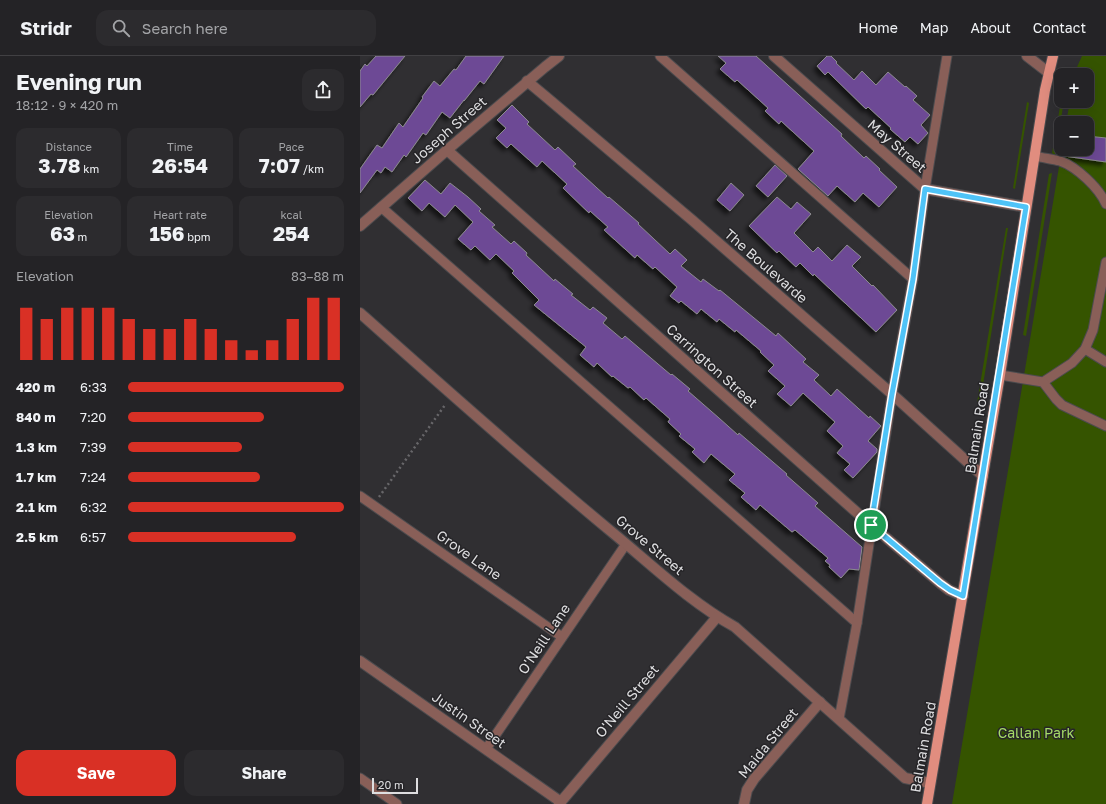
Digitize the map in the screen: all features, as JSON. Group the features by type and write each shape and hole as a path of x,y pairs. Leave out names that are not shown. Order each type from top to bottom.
{"main road":[{"name":"Balmain Road","path":"927,804 1000,375 1026,207 1053,56"}],"street":[{"name":"Joseph Street","path":"360,226 446,150 527,81 559,56"},
{"name":"May Street","path":"774,56 925,189 1026,207"},
{"path":"1027,56 1049,73"},
{"name":"The Boulevarde","path":"527,81 692,220 892,394 983,476"},
{"name":"Carrington Street","path":"446,150 871,525 940,583 963,596"},
{"name":"Grove Street","path":"360,313 626,544 692,599 734,627 905,778 930,783"},
{"name":"O'Neill Street","path":"560,803 717,617"},
{"name":"Justin Street","path":"360,661 560,803"},
{"name":"Maida Street","path":"744,804 747,790 754,780 820,702"}],"lane":[{"path":"660,56 913,279"},
{"path":"839,719 856,623 892,394 913,279 925,189 947,56"},
{"path":"1035,156 1061,162 1070,166 1092,184 1106,204"},
{"path":"381,208 856,623"},
{"path":"1000,375 1043,382 1072,363 1085,348 1093,330 1106,262"},
{"path":"1085,348 1106,362"},
{"path":"1043,382 1056,399 1062,404 1106,426"},
{"name":"Grove Lane","path":"360,496 562,637"},
{"name":"O'Neill Lane","path":"486,749 626,544"},
{"path":"360,778 397,804"}],"path":[{"path":"373,506 453,395"}],"green space":[{"name":"Callan Park","path":"1082,56 1106,56 1106,804 952,804 1061,156 1094,156 1094,116 1067,116 1069,108 1094,108 1094,68 1077,67"},
{"path":"1027,102 1029,103 1015,189 1013,188"},
{"path":"1060,108 1063,108 1062,116 1058,116"},
{"path":"1054,141 1054,154 1052,153"},
{"path":"1052,173 1026,336 1023,335 1049,174"},
{"path":"1006,228 1008,228 980,404 977,403"}],"building":[{"path":"376,56 405,56 373,95 371,94 360,107 360,71 365,64 367,66"},
{"path":"466,56 504,56 484,84 480,81 450,118 442,112 426,135 423,133 406,157 404,155 392,172 385,167 381,173 377,170 360,193 360,169 377,145 382,148 399,123 403,127 434,81 440,86 454,69 456,70"},
{"path":"718,56 756,56 842,134 841,136 864,158 866,156 880,169 879,170 897,187 879,207 863,193 855,202 837,186 828,196 798,169 814,151 781,121 779,124 765,111 768,108 737,80 735,82 720,69 726,63"},
{"path":"827,56 831,56 837,62 836,63 854,80 862,71 876,85 888,72 917,96 913,100 930,115 921,125 928,133 918,144 910,137 905,142 868,107 866,109 828,72 825,75 817,66"},
{"path":"512,105 529,122 527,124 555,150 558,147 576,164 573,166 608,198 609,197 639,223 638,224 670,254 675,249 687,260 681,266 701,282 703,279 719,291 720,290 776,336 778,333 806,359 803,362 819,375 814,380 831,396 837,389 869,418 870,416 881,426 868,441 877,449 877,452 853,478 844,470 850,464 837,453 843,446 827,431 835,422 803,393 791,406 777,394 785,386 768,371 774,365 760,352 761,351 736,330 735,332 719,319 717,322 701,309 697,314 681,301 679,303 670,296 677,287 655,267 653,269 637,255 635,258 604,230 608,227 590,211 589,213 563,188 567,184 542,161 537,167 511,144 507,148 496,138 506,128 497,120"},
{"path":"1094,137 1106,138 1106,162 1064,156 1094,156"},
{"path":"775,165 787,176 768,197 756,186"},
{"path":"425,180 441,194 450,183 468,197 481,209 479,211 495,225 492,227 511,244 514,241 527,253 526,255 554,281 555,279 573,294 571,295 590,310 593,307 607,318 603,323 622,339 625,336 671,375 672,374 690,389 688,391 738,435 739,433 787,474 786,475 818,503 815,506 862,547 859,570 849,569 841,578 825,561 828,558 795,530 792,532 760,505 756,510 741,497 745,493 729,480 735,474 711,454 704,463 692,452 695,449 679,436 681,434 668,422 670,419 646,398 644,400 630,387 628,388 613,376 612,377 597,363 594,367 580,355 586,347 534,305 539,300 512,273 514,271 496,254 490,260 475,246 471,250 458,239 473,222 455,205 445,217 429,203 422,211 408,198"},
{"path":"731,183 744,195 730,211 717,200"},
{"path":"777,197 791,209 797,202 811,214 794,233 813,252 818,247 832,261 847,245 861,257 852,266 897,310 876,332 814,274 813,276 800,263 796,267 779,251 777,253 749,226"}],"route":[{"path":"925,189 1026,207 963,596 940,583 871,525 892,394 913,279 925,189"}]}
